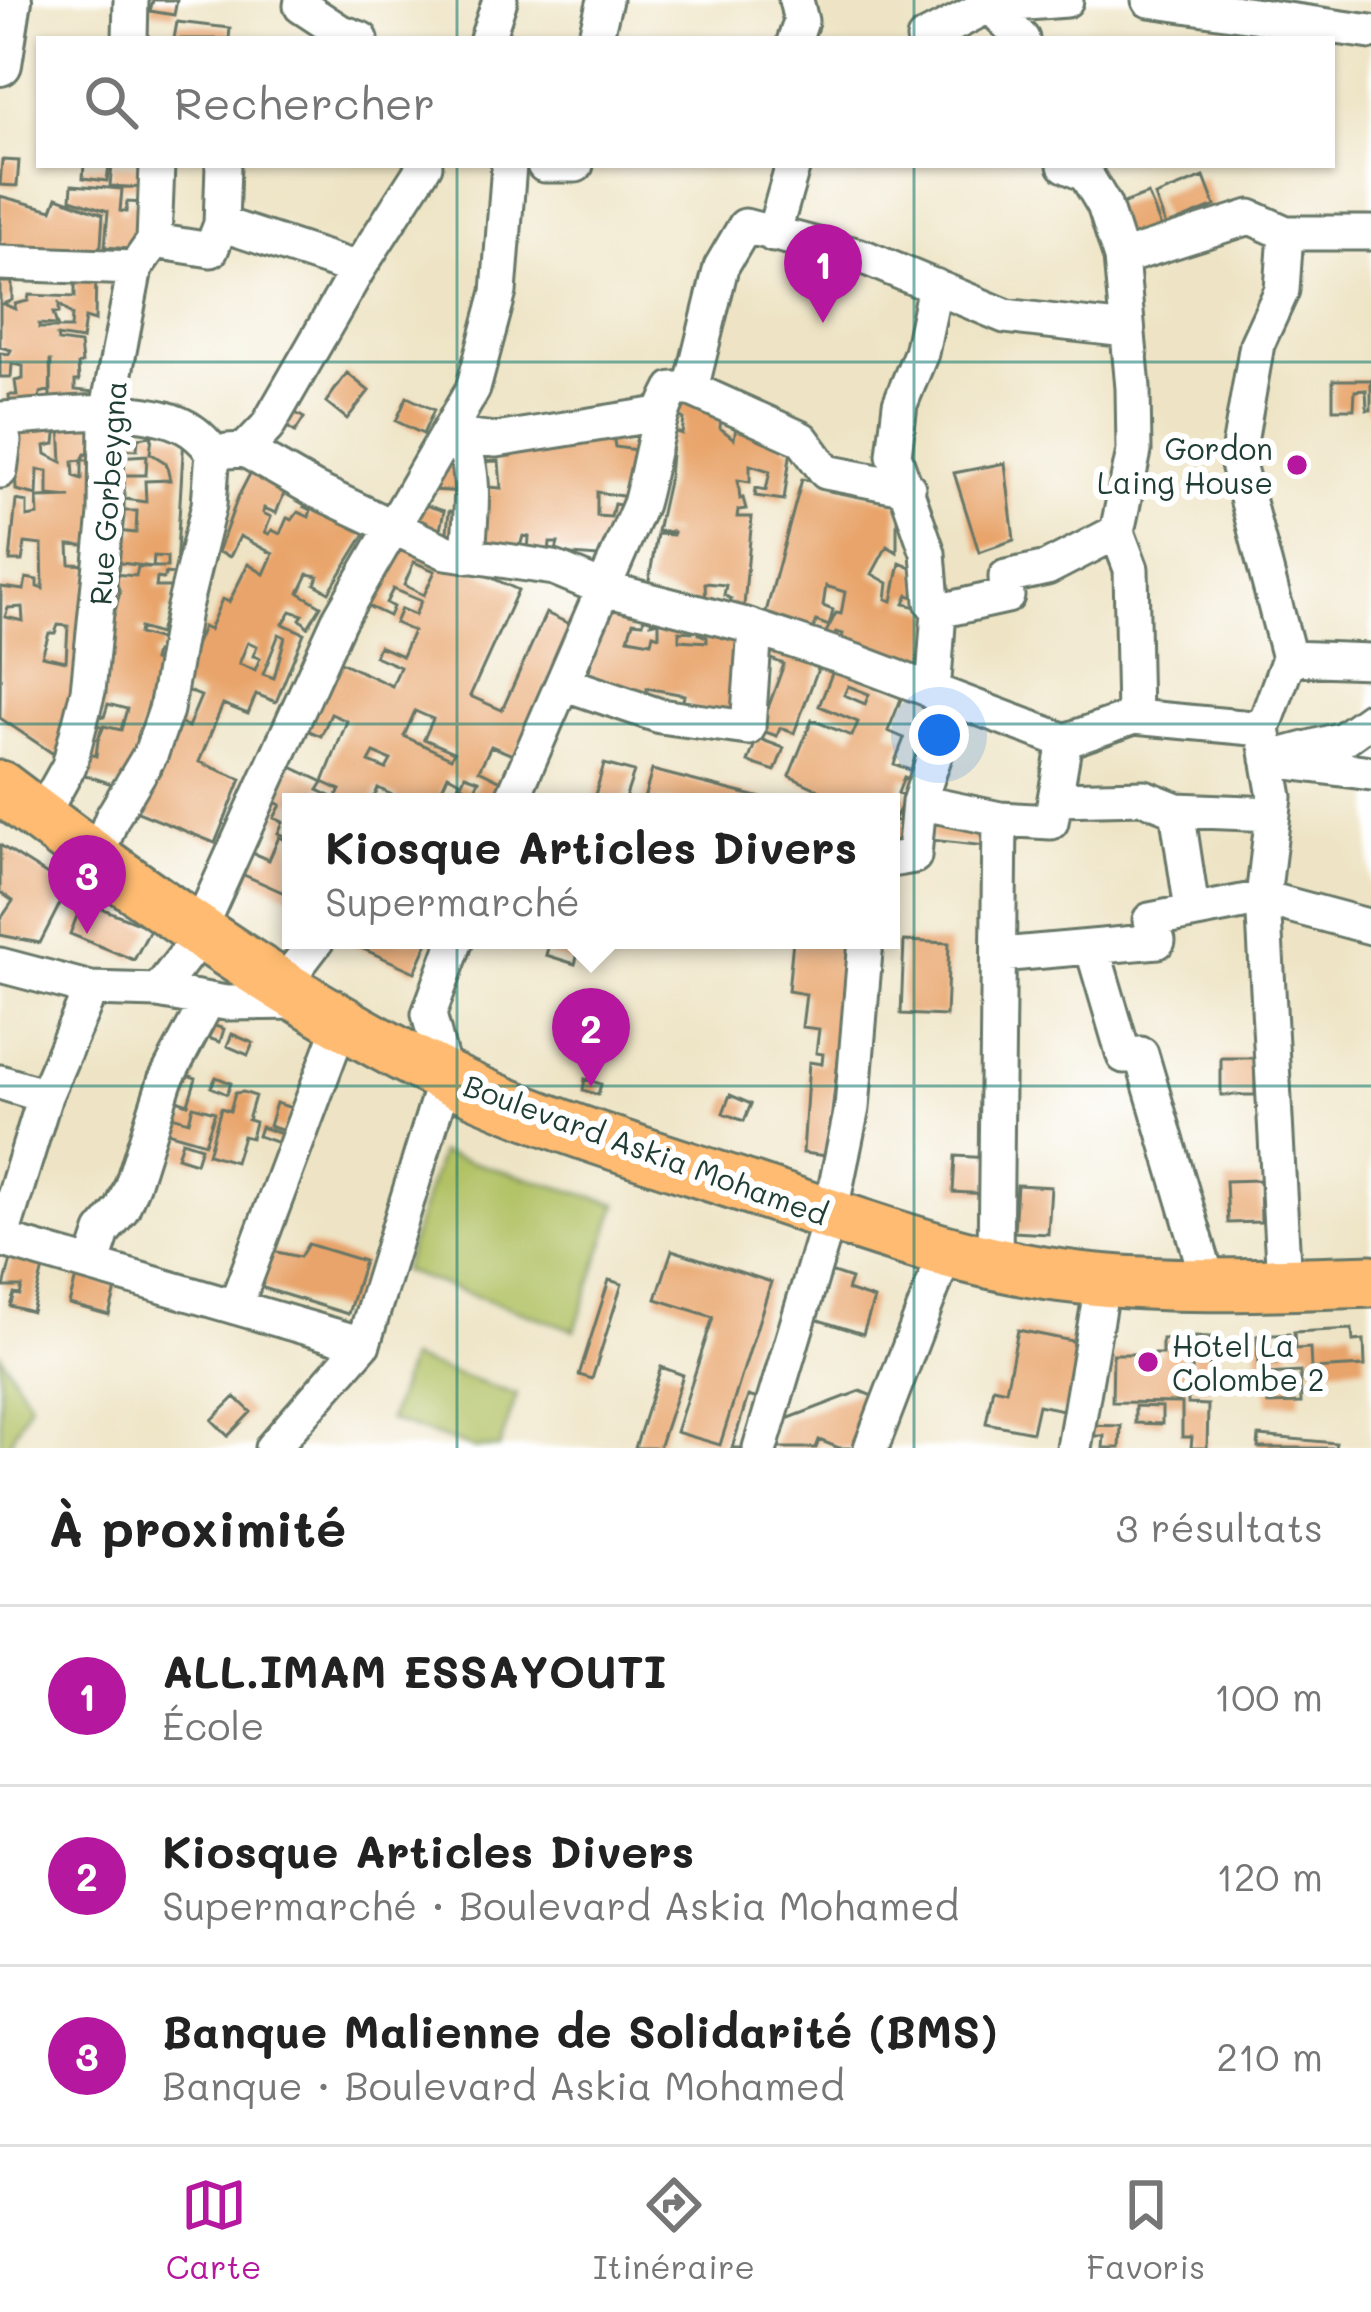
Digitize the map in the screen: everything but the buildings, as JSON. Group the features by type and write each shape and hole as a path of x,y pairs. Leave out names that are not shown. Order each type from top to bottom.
{"main road":[{"name":"Boulevard Askia Mohamed","path":"20,802 309,1004 445,1077 598,1137 830,1215 971,1255 1103,1279 1209,1284 1371,1281"}],"street":[{"path":"0,64 10,0"},
{"path":"130,36 131,0"},
{"path":"302,0 301,6 345,36"},
{"path":"488,36 500,0"},
{"path":"596,36 605,0"},
{"path":"796,0 801,21 796,36"},
{"path":"928,36 987,3 1066,0"},
{"path":"1149,0 1371,32"},
{"path":"987,3 1019,36"},
{"name":"Rue Gorbeygna","path":"20,802 69,766 88,691 106,514 107,414 144,254 158,168"},
{"path":"0,263 211,250 221,224 223,168"},
{"path":"97,856 112,818 152,753 166,710 183,610 209,505 229,450 267,427 358,268 423,168"},
{"path":"158,991 189,951 339,620 473,388 499,292 509,168"},
{"path":"773,235 792,168"},
{"path":"1072,168 1087,175 1104,205 1121,258 1134,452 1118,532 1131,569 1134,717"},
{"path":"1121,258 1250,217 1286,233 1371,233"},
{"path":"221,224 358,268"},
{"path":"691,388 722,267 746,226 864,257 1005,316 1126,330"},
{"path":"1284,1283 1263,898 1275,797 1266,744 1288,658 1237,460 1258,344 1282,290 1286,233"},
{"path":"900,858 914,856 919,802 943,696 939,611 932,602 928,553 894,455 900,404 921,353 935,286"},
{"path":"516,793 640,504 659,414 673,389 691,388 802,439 826,472 908,488"},
{"path":"0,419 131,413 170,420 446,552 554,568 605,589 755,628 1065,741 1134,717 1266,744 1371,773"},
{"path":"451,429 496,440 659,414"},
{"path":"451,429 464,442 470,467 468,556"},
{"path":"0,430 4,441 0,471"},
{"path":"939,611 1007,596 1006,577 1047,568 1118,532"},
{"path":"562,682 660,716 748,728 755,628"},
{"path":"1288,658 1371,661"},
{"path":"1266,744 1342,740 1371,719"},
{"path":"919,802 1000,819 1051,822 1065,741"},
{"path":"1055,799 1144,797 1177,810 1273,814"},
{"path":"1177,810 1192,910"},
{"path":"872,1448 971,1255 1000,956 1000,819"},
{"path":"1000,956 1158,941 1150,920 1263,898 1371,927"},
{"path":"1092,946 1124,1056 1141,1054 1209,1284"},
{"path":"235,1307 309,1004 316,949"},
{"path":"272,1448 363,1344 445,1077 429,1014 453,949"},
{"path":"760,1448 830,1215 852,1108 865,949"},
{"path":"0,965 91,988 309,1004"},
{"path":"91,988 45,1096 0,1239 363,1344"},
{"path":"92,1265 103,1232 133,1185 165,1082 208,1000"},
{"path":"0,1082 45,1096"},
{"path":"1073,1448 1103,1279"}],"green space":[{"path":"440,1153 617,1204 575,1330 402,1271"},
{"path":"0,1354 30,1402 7,1448 0,1448"},
{"path":"409,1359 517,1395 499,1448 473,1448 389,1420"}],"place":[{"name":"ALL.IMAM ESSAYOUTI","path":"823,323"},
{"name":"Gordon Laing House","path":"1297,465"},
{"name":"Banque Malienne de Solidarité (BMS)","path":"87,934"},
{"name":"Kiosque Articles Divers","path":"591,1087"},
{"name":"Hotel La Colombe 2","path":"1148,1362"}]}
